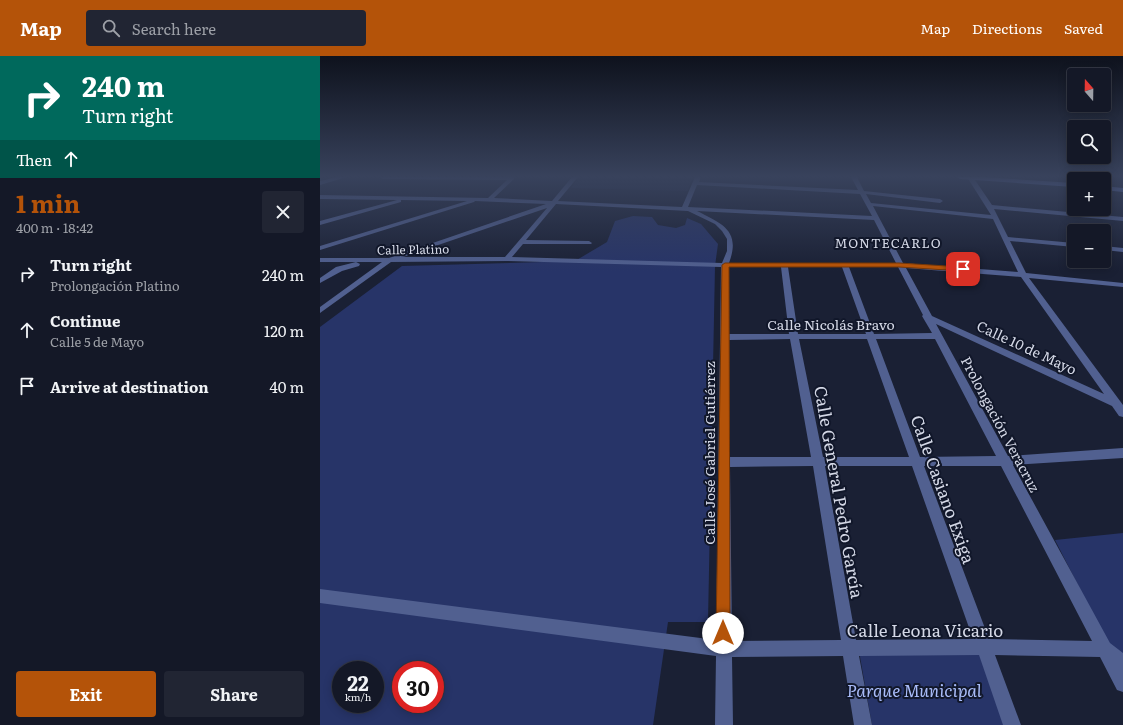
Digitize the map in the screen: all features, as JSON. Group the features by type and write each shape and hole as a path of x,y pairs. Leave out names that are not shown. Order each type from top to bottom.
{"street":[{"path":"320,223 373,208"},
{"path":"320,248 452,208"},
{"path":"320,281 339,269 529,208"},
{"path":"320,311 389,260 539,208"},
{"path":"541,208 548,211"},
{"path":"507,259 550,208"},
{"name":"Calle José Gabriel Gutiérrez","path":"686,208 708,218 726,230 730,239 730,251 725,265 724,337 724,725"},
{"path":"689,208 874,218"},
{"name":"Prolongación Veracruz","path":"869,208 1123,684"},
{"path":"909,208 995,217"},
{"path":"991,208 1024,275 1123,412"},
{"path":"1004,208 1123,219"},
{"path":"1006,239 1067,244"},
{"path":"521,242 589,243"},
{"path":"1111,249 1123,250"},
{"name":"Calle Platino","path":"320,260 366,261 507,259 784,266 899,265 963,269 1123,284"},
{"name":"Calle Casiano Exiga","path":"845,265 1012,725"},
{"name":"Calle General Pedro García","path":"784,266 794,337 818,462 863,725"},
{"name":"Calle 10 de Mayo","path":"926,316 1117,403"},
{"name":"Calle Nicolás Bravo","path":"724,337 937,336"},
{"path":"724,462 1004,461 1123,453"},
{"name":"Calle Leona Vicario","path":"320,596 723,649 984,647 1105,650"},
{"path":"1105,650 1123,663"}],"green space":[{"path":"633,216 652,217 658,225 676,228 685,225 687,218 701,224 718,244 715,266 708,622 668,622 653,725 320,725 320,327 402,266 575,261 607,242 615,221"},
{"path":"1123,533 1123,654 1109,646 1055,540"},
{"name":"Parque Municipal","path":"859,651 979,653 1004,725 872,725"}],"district":[{"name":"MONTECARLO","path":"888,242"}],"route":[{"path":"723,633 725,265 899,265 963,269"}]}
